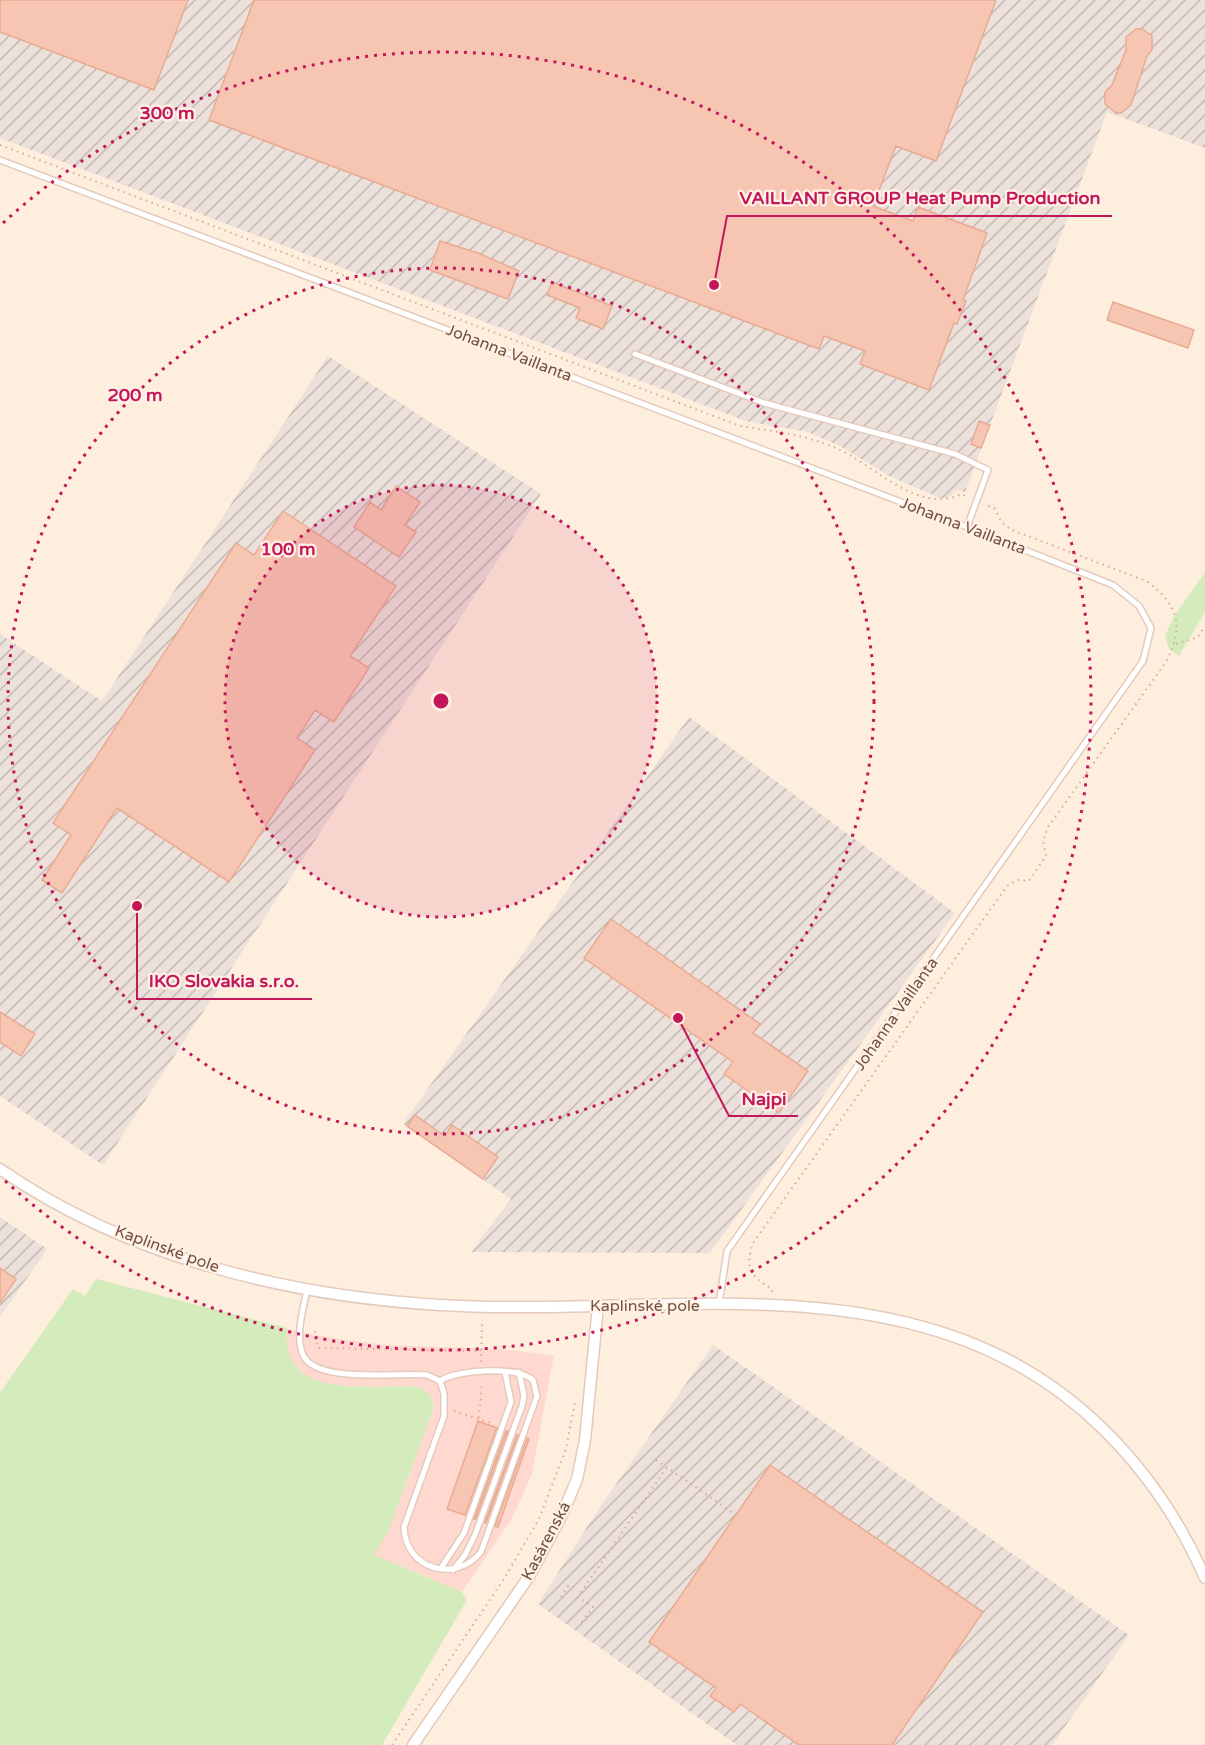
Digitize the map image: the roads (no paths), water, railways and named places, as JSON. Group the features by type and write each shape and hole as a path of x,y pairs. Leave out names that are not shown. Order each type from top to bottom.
{"street":[{"name":"Kaplinské pole","path":"0,1169 51,1199 148,1244 228,1271 307,1290 443,1305 719,1305 856,1311 914,1323 968,1341 1028,1371 1088,1414 1137,1465 1176,1520 1205,1578"},
{"name":"Kasárenská","path":"413,1745 530,1575 562,1515 576,1479 585,1440 598,1306"}],"lane":[{"name":"Johanna Vaillanta","path":"0,160 967,527 1113,585 1139,606 1151,628 1143,662 728,1251 719,1305"},
{"path":"635,354 764,403 955,454 988,470 967,527"},
{"path":"307,1290 301,1323 302,1348 303,1355 314,1367 330,1373 427,1375 440,1381 445,1409 404,1527 404,1536 420,1561 453,1570 465,1568 481,1552 534,1406 536,1388 533,1380 519,1372 459,1372 440,1381"},
{"path":"441,1568 464,1533 512,1402 505,1372"},
{"path":"453,1570 465,1555 481,1521 522,1406 524,1396 519,1372"}],"place":[{"name":"VAILLANT GROUP Heat Pump Production","path":"714,285"},
{"name":"IKO Slovakia s.r.o.","path":"137,906"},
{"name":"Najpi","path":"678,1018"}]}
